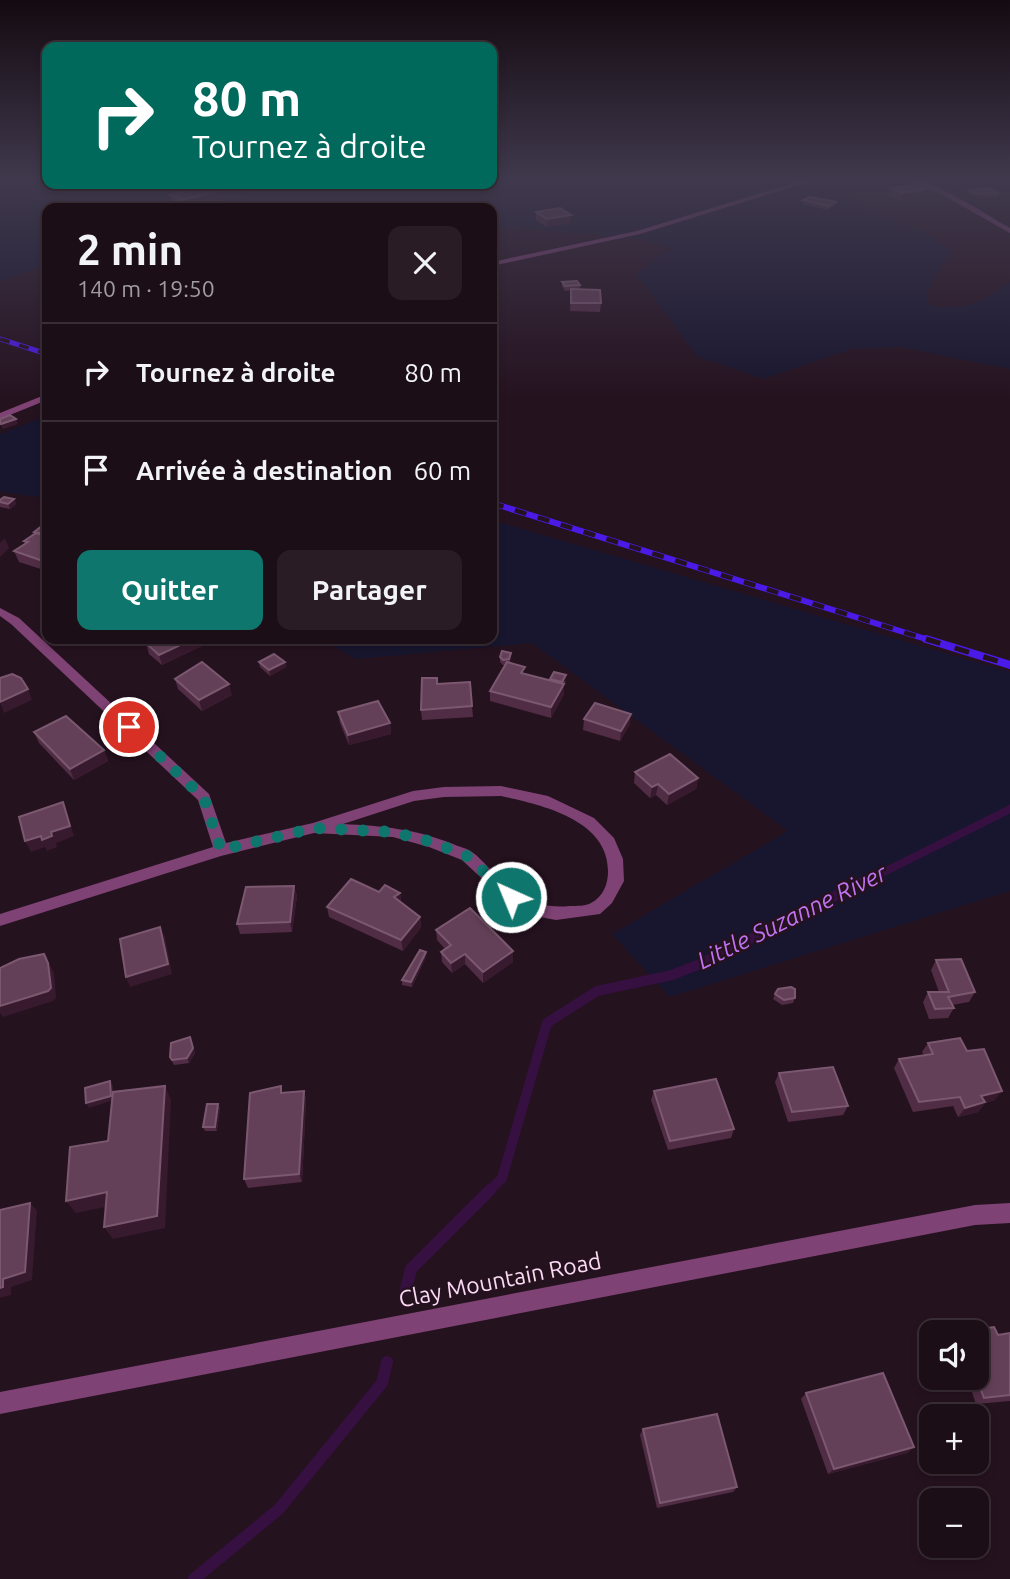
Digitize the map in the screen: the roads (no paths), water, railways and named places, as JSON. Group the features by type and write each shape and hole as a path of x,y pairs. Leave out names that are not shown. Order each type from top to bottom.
{"street":[{"path":"497,263 550,252"},
{"path":"0,416 42,399"},
{"path":"0,611 15,621 204,798 221,850"},
{"path":"0,919 221,850 314,828 413,796 444,792 501,791 543,800 589,822 607,838 616,859 616,881 607,899 594,910 556,914 531,910 511,897 467,856 432,842 393,832 314,828"},
{"name":"Clay Mountain Road","path":"0,1403 961,1217 1010,1213"}],"waterway":[{"name":"Little Suzanne River","path":"862,883 1010,809"},
{"name":"Little Suzanne River","path":"406,1289 411,1269 502,1178 547,1023 597,991 672,975 700,964 865,881"},
{"name":"Little Suzanne River","path":"194,1579 279,1509 382,1383 387,1362"}],"railway":[{"path":"0,339 42,352"},
{"path":"497,505 932,641"},
{"path":"926,639 1010,665"}]}
